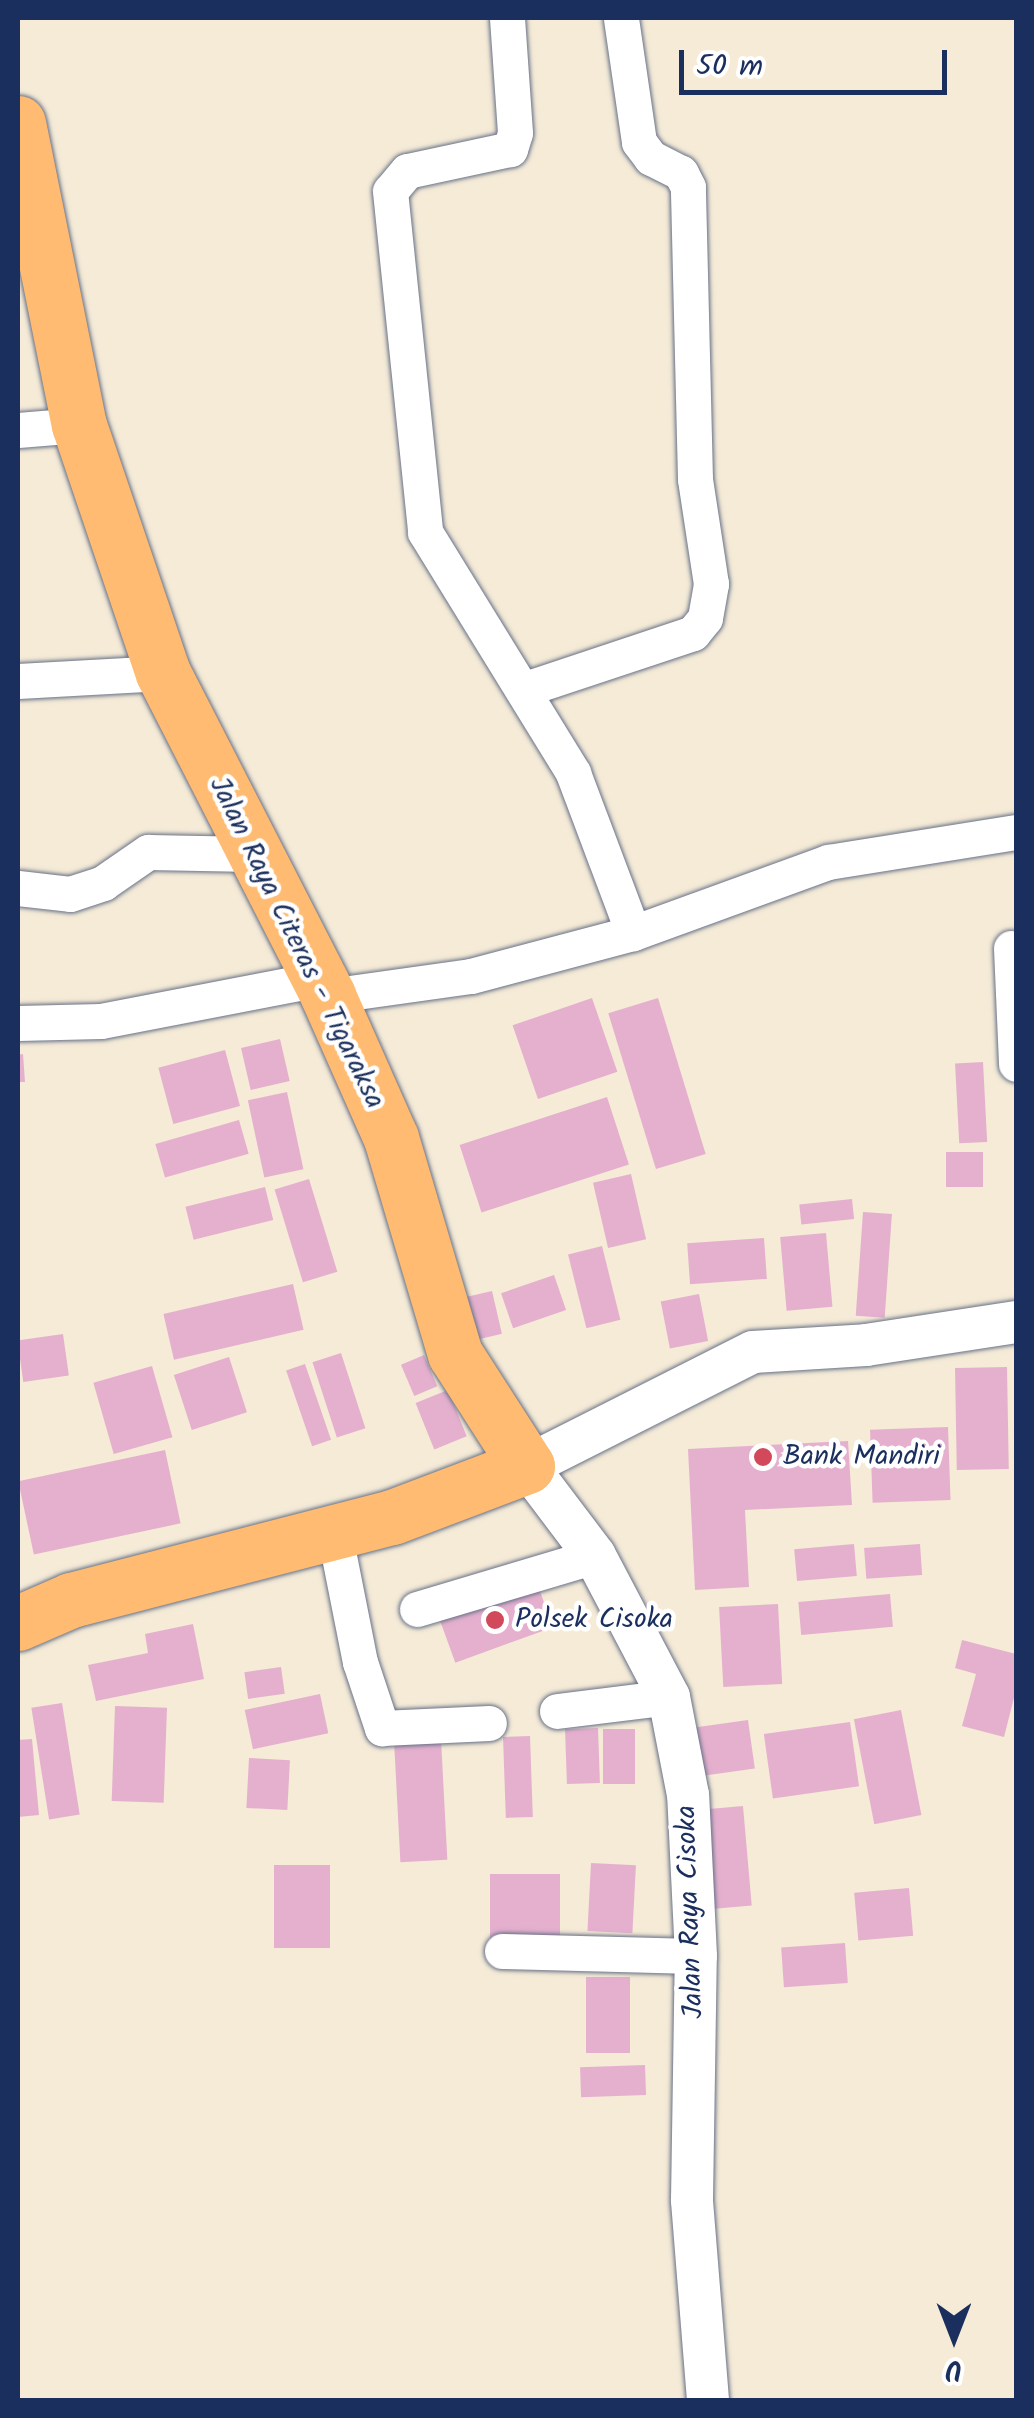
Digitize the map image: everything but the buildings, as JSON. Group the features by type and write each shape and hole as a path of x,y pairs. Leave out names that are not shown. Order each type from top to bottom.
{"main road":[{"name":"Jalan Raya Citeras - Tigaraksa","path":"18,123 79,425 162,674 324,987 390,1138 455,1354 527,1466"},
{"path":"18,1623 71,1600 392,1518 527,1466"}],"street":[{"path":"506,18 515,133 510,149 406,171 390,191 425,532 574,773 633,934"},
{"path":"525,690 694,633 705,618 711,584 695,479 688,187 681,172 651,158 640,142 621,18"},
{"path":"18,430 79,425"},
{"path":"18,681 162,674"},
{"path":"18,1023 101,1021 324,987 471,976 633,934 828,862 1016,832"},
{"path":"18,888 70,894 102,883 148,852 253,854"},
{"path":"1010,948 1016,1064"},
{"path":"527,1466 753,1352 866,1345 1016,1322"},
{"name":"Jalan Raya Cisoka","path":"527,1466 596,1556 668,1697 688,1794 696,1956 692,2200 708,2400"},
{"path":"334,1531 360,1662 382,1728 488,1724"},
{"path":"417,1610 596,1556"},
{"path":"557,1711 668,1697"},
{"path":"502,1951 696,1956"}],"place":[{"name":"Bank Mandiri","path":"763,1457"},
{"name":"Polsek Cisoka","path":"495,1620"}]}
